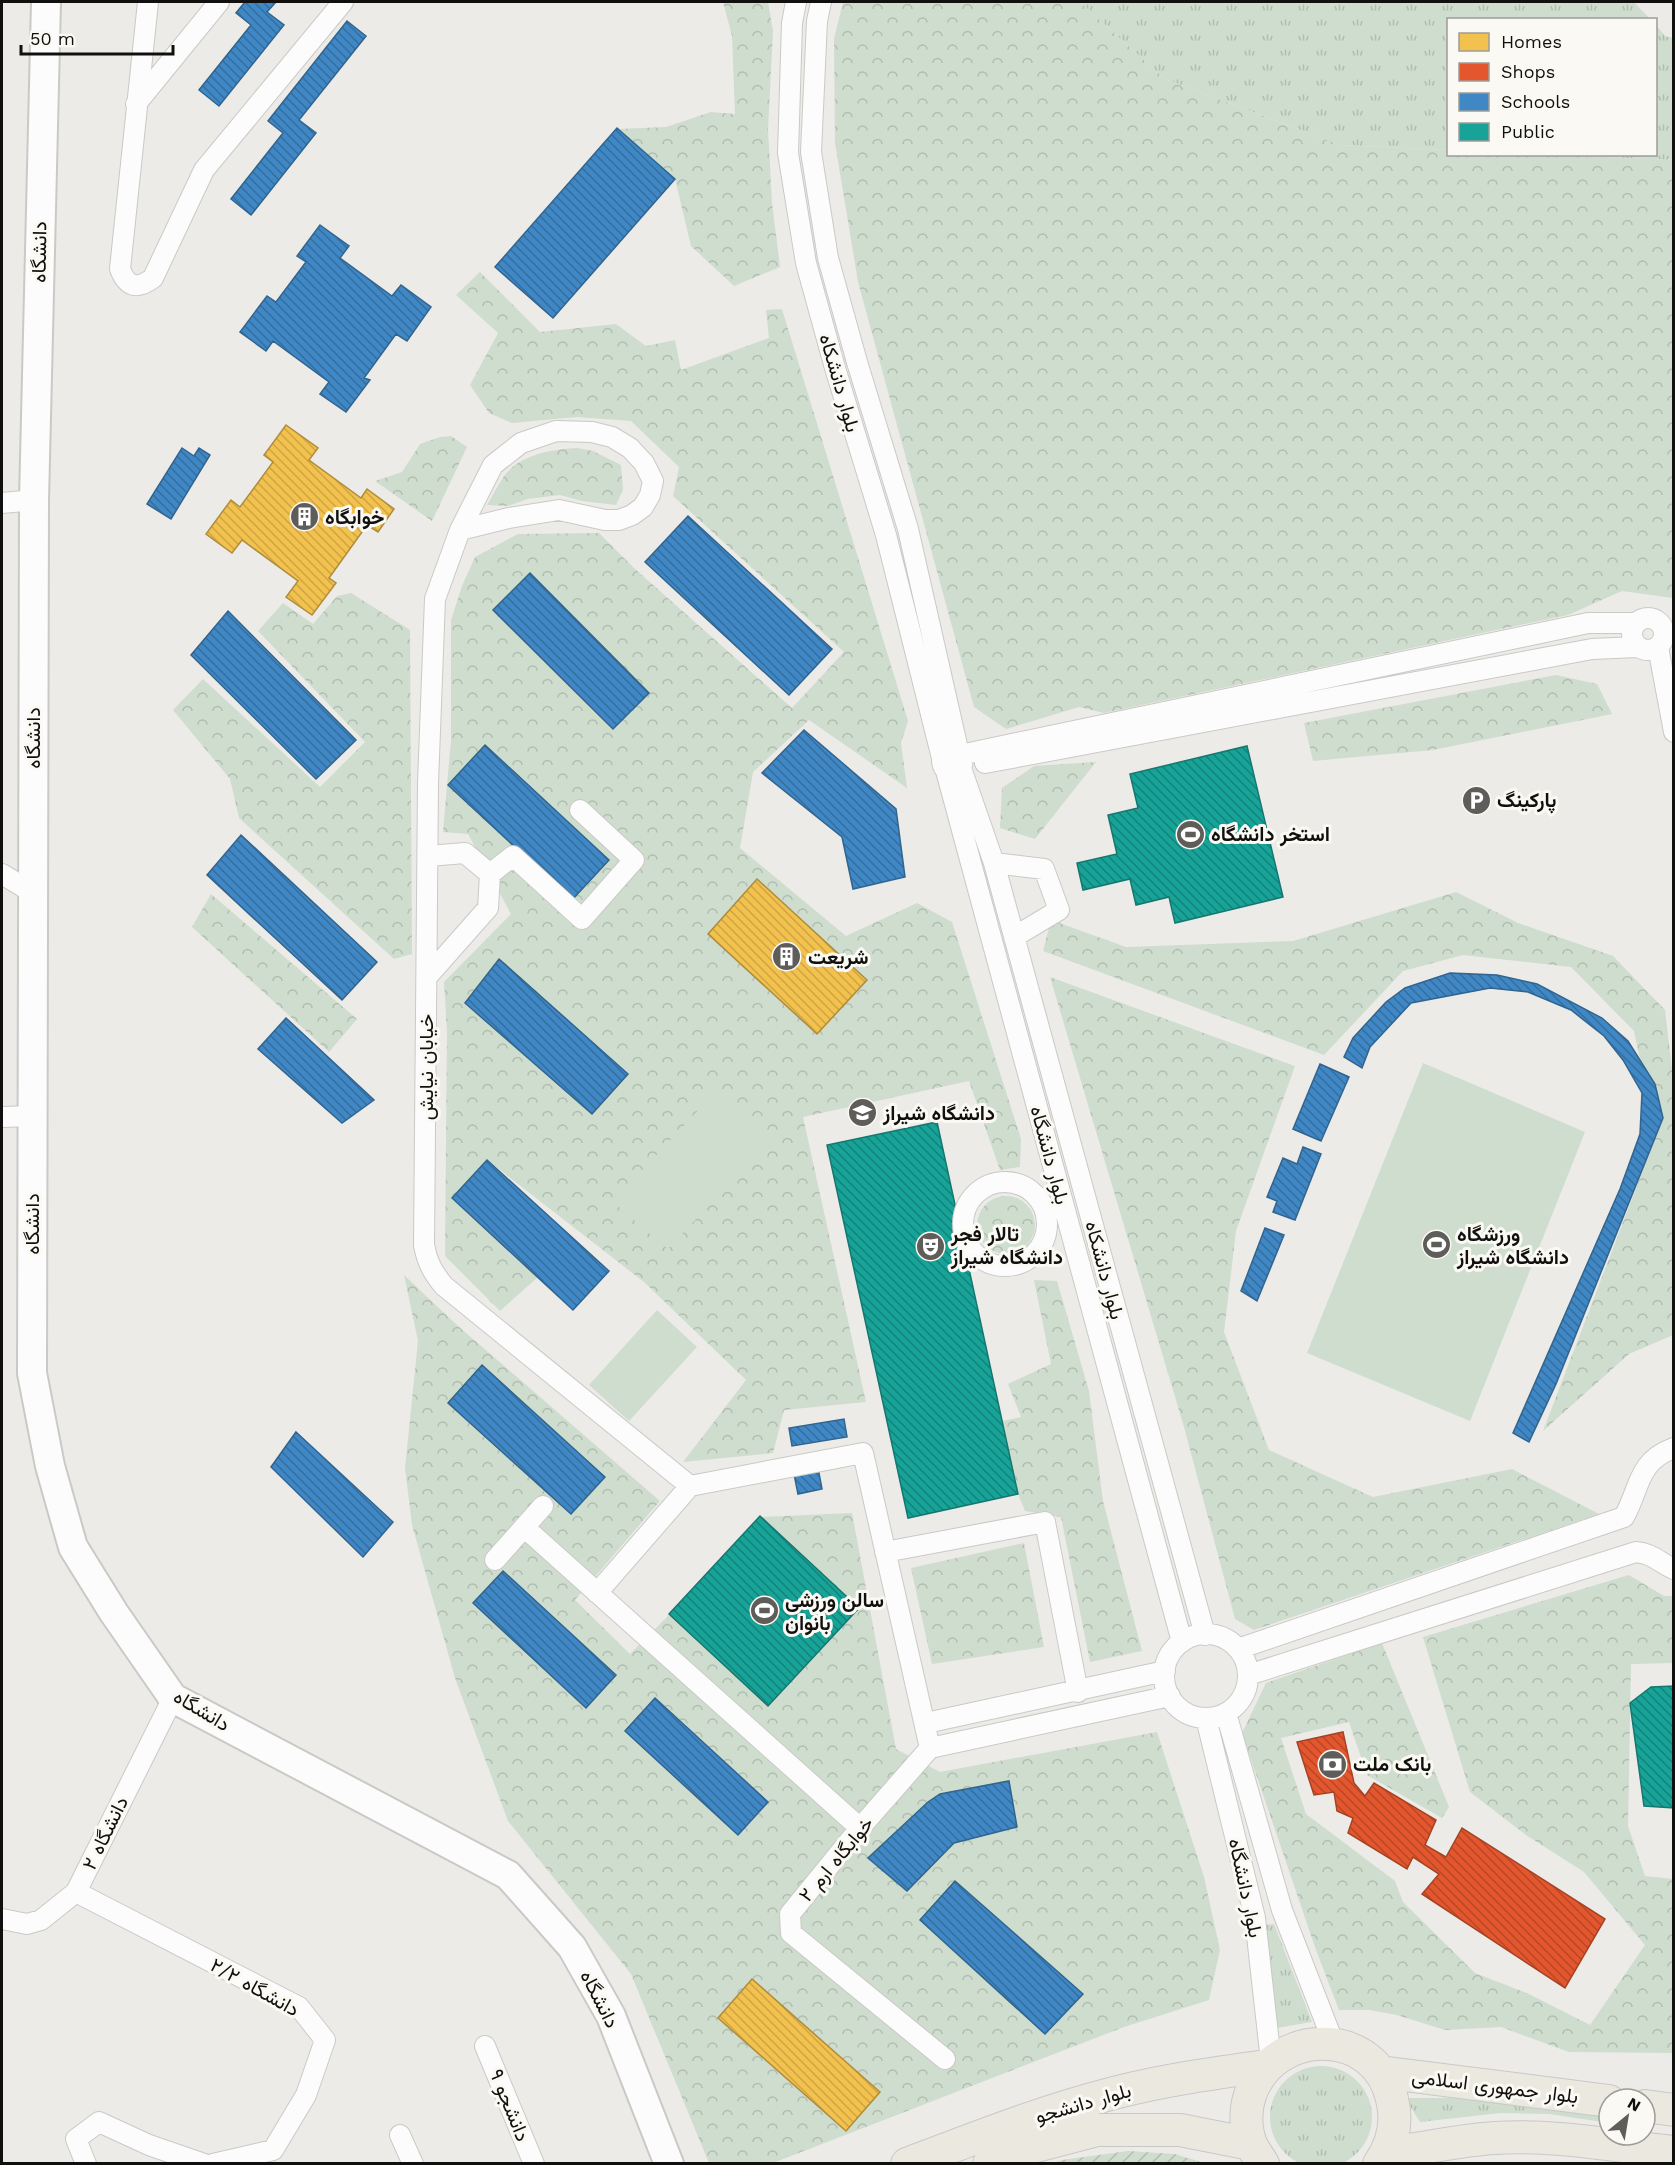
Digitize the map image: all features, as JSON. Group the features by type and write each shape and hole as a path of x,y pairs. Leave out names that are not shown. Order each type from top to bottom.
{"main road":[{"path":"1257,2154 1246,2123 1248,2103 1254,2083 1269,2064 1285,2052 1317,2043 1334,2044 1360,2054 1380,2072 1390,2091 1395,2112 1394,2133 1383,2158"},
{"name":"بلوار دانشجو","path":"907,2163 1045,2113 1113,2093 1269,2064"},
{"name":"بلوار جمهوری اسلامی","path":"1380,2072 1597,2099"},
{"path":"1657,2108 1674,2110"},
{"name":"بلوار دانشجو","path":"989,2163 1032,2147 1097,2130 1179,2130 1257,2154"},
{"path":"1383,2158 1448,2142 1536,2137 1628,2156 1674,2152"}],"street":[{"name":"دانشگاه","path":"46,2 33,500 32,1373 50,1466 73,1547 114,1613 173,1698 508,1875 572,1947 611,2016 669,2163"},
{"path":"148,2 120,269 124,279 133,285 144,284 153,278 204,170 343,2"},
{"path":"136,104 219,2"},
{"path":"784,2 792,23"},
{"name":"بلوار دانشکاه","path":"796,2 792,23 788,153 806,263 835,368 955,762 994,863 1205,1635"},
{"name":"بلوار دانشکاه","path":"821,2 817,21 811,152 828,258 908,529 955,762"},
{"name":"خیابان نیایش","path":"460,530 509,518 559,510 605,520 619,520 643,507 650,495 653,481 644,463 630,448 612,437 592,432 556,431 521,443 493,465 460,530 435,598 428,783 424,1245 427,1260 434,1274 444,1286 690,1486"},
{"path":"2,503 33,500"},
{"path":"955,762 1588,623 1635,623 1645,618 1666,623 1664,645 1674,732"},
{"path":"1635,623 1632,638 1637,647"},
{"path":"1040,745 1592,649 1637,647 1648,650 1664,645"},
{"name":"بلوار دانشگاه","path":"955,762 1182,1642"},
{"path":"427,977 488,908 490,874 513,856 582,919 634,860 580,810"},
{"path":"428,856 465,853 490,874"},
{"path":"994,863 1044,869 1059,910 1014,937"},
{"path":"2,874 33,893"},
{"path":"2,1117 32,1116"},
{"path":"1003,1181 1018,1183 1031,1190 1041,1201 1046,1215 1047,1228 1044,1241 1037,1252 1027,1261 1014,1265 1001,1266 988,1263 968,1246 963,1233 962,1218 967,1204 976,1192 989,1184 1003,1181"},
{"path":"1238,1649 1624,1517 1632,1503 1635,1487 1642,1472 1653,1459 1674,1448"},
{"path":"597,1593 690,1486 864,1453 930,1748 1170,1696"},
{"path":"495,1560 543,1506"},
{"path":"885,1552 1045,1522 1078,1692"},
{"path":"524,1527 860,1828"},
{"path":"1248,1675 1636,1552 1650,1554 1674,1569"},
{"path":"1197,1635 1205,1635 1218,1636 1229,1641 1238,1649 1247,1666 1248,1675 1247,1687 1235,1707 1226,1713 1206,1718 1185,1712 1170,1696 1165,1680 1168,1660 1174,1650 1182,1642 1197,1635"},
{"path":"926,1723 1078,1692 1165,1671"},
{"name":"۲ دانشگاه","path":"2,1918 27,1924 41,1920 76,1892 173,1698"},
{"name":"بلوار دانشگاه","path":"1226,1713 1282,1910 1334,2044"},
{"name":"بلوار دانشگاه","path":"1206,1718 1256,1918 1269,2064"},
{"name":"خوابگاه ارم ۲","path":"930,1748 860,1828 790,1914 791,1933 945,2059"},
{"name":"۲/۲ دانشگاه","path":"76,1892 299,2007 325,2040 306,2095 273,2150 213,2163"},
{"path":"1256,1918 1282,1910"},
{"name":"۹ دانشجو","path":"485,2046 534,2163"},
{"path":"68,2163 76,2139 99,2122 149,2145 204,2163"},
{"path":"400,2135 413,2163"},
{"path":"76,2139 86,2163"}],"green space":[{"path":"723,2 768,2 773,31 768,129 772,203 780,267 734,286 691,246 675,179 618,129 666,127 711,112 735,114 732,36"},
{"path":"843,2 1080,2 1165,79 1340,145 1447,150 1447,156 1582,156 1673,160 1673,598 1622,591 1568,615 1104,713 1079,707 1006,729 974,707 858,282 835,143 834,39"},
{"path":"1080,2 1634,2 1649,18 1447,18 1447,150 1340,145 1165,79"},
{"path":"1657,26 1665,36 1673,38 1673,160 1582,156 1657,156"},
{"path":"480,272 540,332 616,324 646,346 675,340 681,370 769,338 766,310 782,309 908,721 901,743 907,788 809,720 753,772 740,848 846,936 917,903 952,922 1021,1139 1020,1167 1000,1170 969,1081 803,1117 866,1402 784,1410 773,1453 683,1462 746,1380 644,1282 487,1160 452,1199 538,1277 500,1311 445,1256 447,1032 444,982 511,914 468,834 443,832 451,740 451,620 462,586 475,557 518,534 599,533 635,569 792,708 844,652 673,496 679,467 631,421 577,417 512,423 489,413 470,385 498,333 456,295"},
{"path":"451,436 467,447 432,521 375,481 402,472 420,444"},
{"path":"578,448 593,451 621,465 623,490 616,505 582,501 560,495 528,499 508,506 487,505 504,476 519,462 548,451"},
{"path":"351,593 410,630 412,954 394,959 239,818 230,779 173,710 203,679 320,787 365,742 258,631 283,603 313,624 337,596"},
{"path":"1556,675 1597,684 1612,714 1433,750 1313,761 1304,723"},
{"path":"1096,762 1035,839 1000,828 1002,788 1034,766"},
{"path":"1456,892 1518,923 1613,956 1665,1010 1674,1087 1673,1335 1629,1354 1543,1431 1656,1136 1634,1031 1571,967 1463,955 1403,971 1324,1055 1043,951 1051,920 1126,947 1293,941"},
{"path":"211,894 357,1019 329,1052 192,927"},
{"path":"1050,977 1295,1066 1236,1231 1224,1332 1269,1450 1373,1497 1512,1469 1599,1514 1254,1630 1235,1619 1184,1427"},
{"path":"1423,1063 1585,1132 1470,1421 1307,1353"},
{"path":"715,1092 769,1141 668,1249 613,1202"},
{"path":"1000,1196 1012,1196 1027,1204 1035,1219 1035,1231 1027,1246 1012,1254 1000,1254 985,1246 977,1231 977,1219 985,1204"},
{"path":"404,1275 458,1326 660,1501 575,1600 630,1654 670,1614 768,1705 859,1608 762,1517 852,1513 896,1749 940,1772 1157,1732 1204,1877 1220,1950 1209,2000 1124,2027 773,2163 709,2163 631,1974 508,1821 455,1678 412,1525 405,1468 418,1341"},
{"path":"1034,1280 1057,1281 1089,1391 1103,1501 1142,1651 1090,1662 1061,1517 1025,1511 1018,1494 1002,1421 1021,1417 1008,1384 1051,1364"},
{"path":"657,1310 697,1347 629,1421 589,1385"},
{"path":"1024,1543 1044,1647 932,1664 911,1568"},
{"path":"1629,1575 1664,1596 1673,1596 1673,1663 1631,1664 1628,1826 1645,1876 1673,1879 1673,2053 1569,2052 1501,2027 1445,2030 1397,2015 1369,2010 1339,2010 1316,1950 1242,1733 1266,1683 1382,1643 1449,1807 1442,1818 1367,1775 1349,1722 1281,1738 1306,1814 1395,1881 1403,1902 1475,1973 1529,1994 1590,2025 1645,1945 1584,1872 1526,1835 1470,1792 1423,1637"},
{"path":"1274,1924 1312,2022 1277,2028 1264,1925"},
{"path":"1311,2067 1331,2067 1349,2075 1363,2089 1371,2107 1371,2127 1363,2145 1349,2159 1334,2166 1308,2166 1293,2159 1279,2145 1271,2127 1271,2107 1279,2089 1293,2075"},
{"path":"1405,2098 1478,2098 1597,2113 1597,2121 1549,2114 1500,2113 1420,2122"},
{"path":"1128,2151 1175,2154 1204,2163 1054,2163"}],"building: Homes":[{"name":"خوابگاه","path":"286,425 318,448 309,460 361,498 367,489 394,509 378,532 367,525 329,578 336,583 312,615 286,597 298,581 242,540 232,553 206,534 231,500 240,507 273,462 264,455"},
{"name":"شریعت","path":"757,879 867,980 817,1034 708,934"},
{"path":"752,1979 880,2092 846,2131 718,2018"}],"building: Shops":[{"path":"1343,1732 1354,1783 1365,1796 1374,1783 1436,1820 1425,1845 1446,1857 1462,1828 1605,1919 1565,1988 1422,1894 1439,1874 1413,1857 1407,1869 1348,1833 1353,1818 1337,1811 1334,1792 1314,1795 1297,1742"}],"building: Schools":[{"path":"245,2 276,2 267,12 284,25 219,106 199,90 251,25 236,13"},
{"path":"347,21 366,36 299,120 316,133 251,215 231,199 283,133 268,121"},
{"path":"617,128 675,179 553,318 495,267"},
{"path":"320,225 349,246 340,258 392,296 401,285 431,307 407,341 396,334 364,378 370,380 346,412 320,394 329,382 273,341 266,351 240,332 267,296 276,302 306,262 297,256"},
{"path":"182,448 194,456 199,448 210,455 171,519 147,504"},
{"path":"688,516 832,649 789,695 645,562"},
{"path":"530,573 649,693 613,729 493,610"},
{"path":"228,611 356,740 316,779 191,655"},
{"path":"804,730 896,809 905,877 853,889 842,837 762,773"},
{"path":"485,745 609,860 572,900 448,785"},
{"path":"241,835 377,962 342,1000 207,875"},
{"path":"499,959 628,1074 592,1114 465,1003"},
{"path":"1450,973 1497,975 1537,984 1602,1018 1628,1041 1655,1084 1663,1118 1556,1384 1529,1442 1513,1433 1620,1189 1640,1134 1642,1093 1623,1060 1604,1036 1571,1010 1528,992 1490,988 1411,1003 1370,1047 1362,1068 1344,1057 1353,1038 1386,1002 1405,988"},
{"path":"286,1018 374,1100 342,1123 258,1049"},
{"path":"1320,1064 1349,1077 1321,1141 1293,1129"},
{"path":"1303,1147 1321,1154 1295,1220 1273,1212 1277,1201 1267,1197 1283,1158 1297,1164"},
{"path":"487,1160 609,1271 573,1310 452,1198"},
{"path":"1265,1228 1284,1235 1257,1301 1241,1291"},
{"path":"482,1365 605,1477 571,1514 448,1403"},
{"path":"844,1419 847,1437 792,1446 789,1428"},
{"path":"296,1432 393,1522 363,1557 271,1467"},
{"path":"818,1468 822,1489 798,1494 794,1474"},
{"path":"503,1571 616,1675 586,1708 473,1603"},
{"path":"655,1698 768,1802 738,1835 625,1731"},
{"path":"1009,1781 1017,1827 954,1843 907,1891 868,1858 928,1802 940,1794"},
{"path":"955,1881 1083,1994 1045,2034 920,1920"}],"building: Public":[{"name":"استخر دانشگاه","path":"1247,746 1283,897 1175,923 1169,897 1136,905 1130,879 1083,890 1077,863 1117,854 1108,815 1138,808 1130,774"},
{"path":"937,1122 1018,1494 908,1518 827,1145"},
{"name":"سالن ورزشی بانوان","path":"760,1516 859,1608 768,1706 669,1614"},
{"path":"1674,1686 1674,1808 1644,1806 1630,1703 1651,1687"}],"place":[{"name":"خوابگاه","path":"304,517"},
{"name":"پارکینگ","path":"1476,800"},
{"name":"استخر دانشگاه","path":"1190,834"},
{"name":"شریعت","path":"787,957"},
{"name":"دانشگاه شیراز","path":"862,1113"},
{"name":"ورزشگاه دانشگاه شیراز","path":"1436,1245"},
{"name":"تالار فجر دانشگاه شیراز","path":"930,1246"},
{"name":"سالن ورزشی بانوان","path":"764,1611"},
{"name":"بانک ملت","path":"1332,1764"}]}
